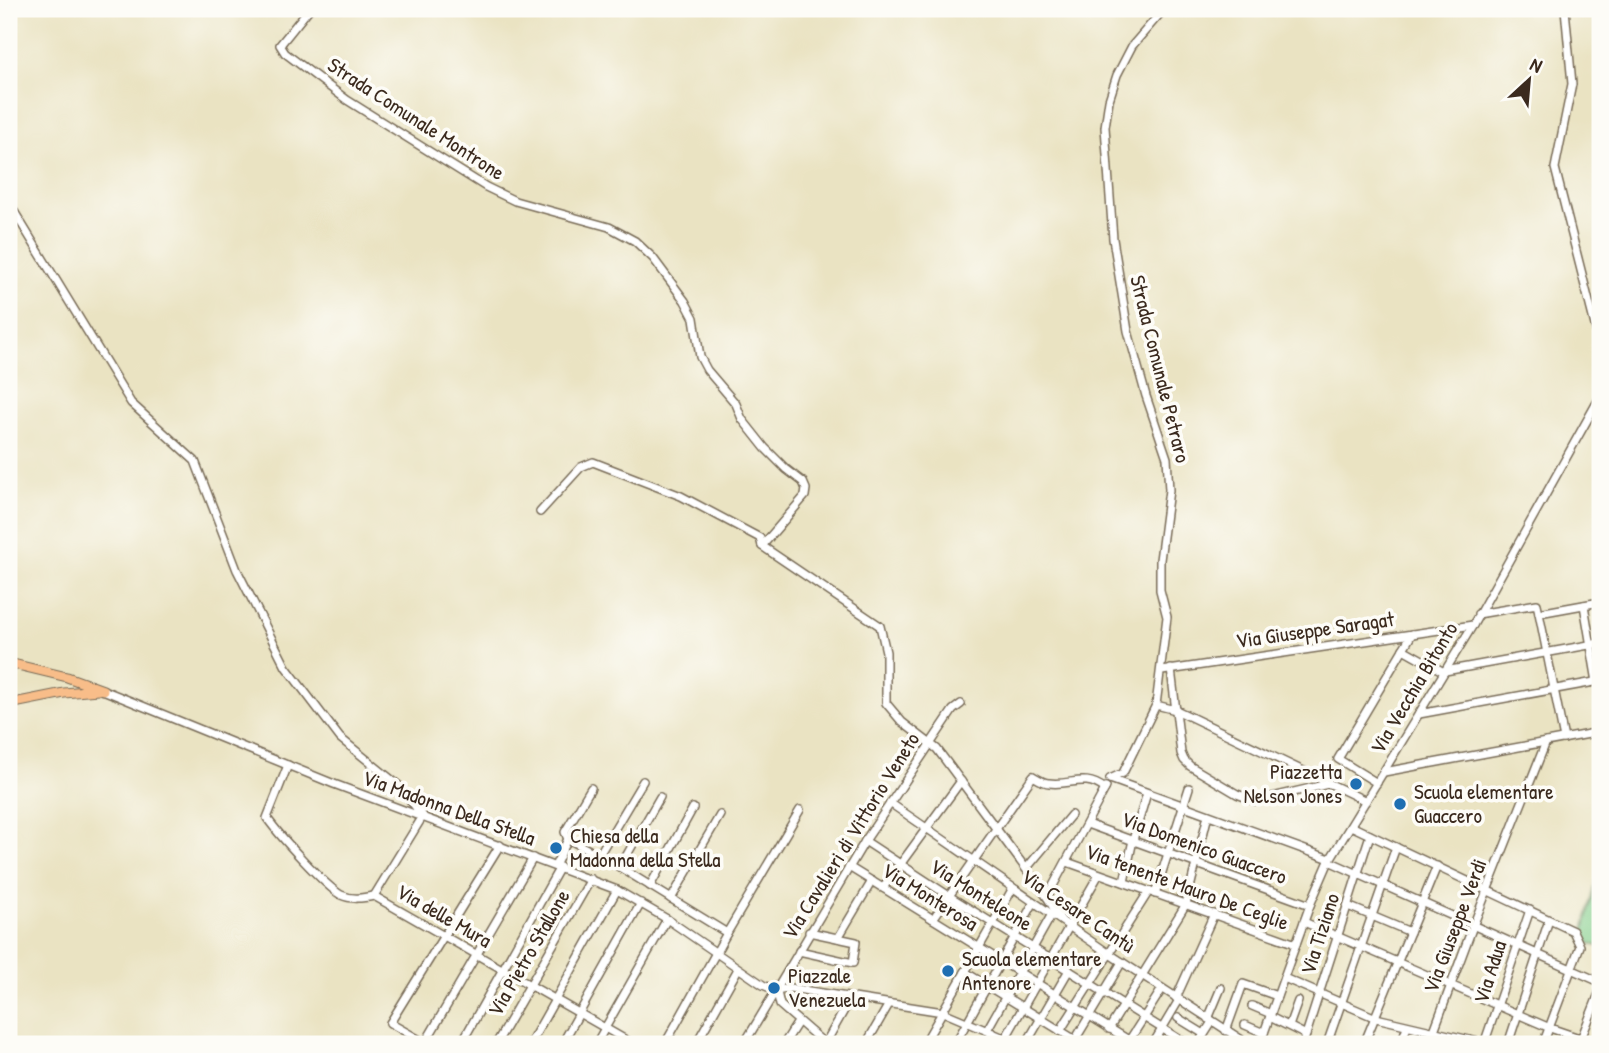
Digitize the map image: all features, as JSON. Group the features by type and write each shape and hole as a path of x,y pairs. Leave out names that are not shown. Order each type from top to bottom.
{"main road":[{"path":"9,663 67,677 103,690"},
{"path":"9,704 64,693 103,690"}],"street":[{"name":"Strada Comunale Montrone","path":"309,9 279,45 285,53 347,100 486,187 515,201 610,228 635,242 653,258 685,301 694,318 700,357 707,370 736,404 742,419 786,469 803,482 806,489 805,496 762,547"},
{"name":"Strada Comunale Petraro","path":"1047,897 1110,779 1123,773 1156,705 1162,671 1167,617 1160,590 1160,560 1169,490 1167,458 1128,331 1113,239 1105,127 1109,100 1117,75 1132,46 1164,9"},
{"path":"1565,9 1572,84 1555,168 1600,345"},
{"path":"9,203 131,403 195,461 237,570 286,667 340,738 398,785 423,816 374,896"},
{"name":"Via Vecchia Bitonto","path":"1260,1044 1329,860 1473,625 1600,397"},
{"path":"540,512 581,467 593,462 681,496 760,538 762,547 880,626 886,652 886,703 902,722 930,743 961,781 1061,920"},
{"path":"1539,612 1600,602"},
{"path":"1478,614 1537,604 1564,738"},
{"path":"1419,714 1598,681 1584,605"},
{"name":"Via Giuseppe Saragat","path":"1162,671 1473,625"},
{"path":"1377,783 1338,759 1412,634"},
{"path":"1403,649 1445,672 1600,643"},
{"path":"1171,669 1184,760 1248,800 1255,801 1328,783"},
{"name":"Via Madonna Della Stella","path":"103,690 288,765 617,890 667,919 763,985 777,991"},
{"name":"Via Cavalieri di Vittorio Veneto","path":"744,1044 865,841 953,709 961,704"},
{"path":"1156,705 1176,710 1366,802"},
{"path":"1384,772 1600,732"},
{"name":"Via Giuseppe Verdi","path":"1429,1044 1546,742"},
{"name":"Via delle Mura","path":"288,765 267,818 300,856 342,895 357,899 374,896 633,1044"},
{"path":"933,919 1033,776 1047,783 1088,780 1105,789"},
{"path":"1110,779 1329,860 1600,982"},
{"path":"599,855 643,781"},
{"path":"883,888 961,781"},
{"path":"590,788 565,832 568,839 621,867 727,933"},
{"path":"1060,1031 1108,953 1152,892 1189,788"},
{"path":"1124,882 1147,793"},
{"path":"621,867 660,797"},
{"name":"Via Cesare Cantù","path":"890,803 1142,976 1248,1044"},
{"path":"650,886 693,808"},
{"path":"665,1044 800,810"},
{"path":"671,899 720,815"},
{"path":"1026,869 1071,815"},
{"path":"1109,1029 1186,904 1208,815"},
{"name":"Via Domenico Guaccero","path":"1087,824 1310,905"},
{"path":"1351,826 1568,928 1579,942 1543,1044"},
{"name":"Via Tiziano","path":"1303,1044 1370,835"},
{"path":"461,1044 558,866 568,839"},
{"name":"Via Monteleone","path":"865,841 1187,1044"},
{"path":"500,845 390,1023 426,1044 533,858"},
{"path":"1327,1044 1396,847"},
{"name":"Via tenente Mauro De Ceglie","path":"1067,862 1296,944"},
{"path":"1364,1044 1437,866"},
{"name":"Via Monterosa","path":"849,867 1130,1043"},
{"path":"1006,1039 1098,874"},
{"name":"Via Pietro Stallone","path":"496,1044 591,879"},
{"path":"838,938 872,881"},
{"path":"927,1043 1013,888"},
{"path":"530,1044 617,890"},
{"path":"955,1044 1034,902"},
{"path":"562,1044 641,903"},
{"path":"1348,906 1410,932"},
{"name":"Via Adua","path":"1485,1044 1530,910"},
{"path":"986,1044 1006,997 1052,914"},
{"path":"1153,1044 1177,999 1214,914"},
{"path":"596,1044 667,919"},
{"path":"1508,1044 1549,920"},
{"path":"1304,922 1580,1042 1597,1044"},
{"path":"799,951 853,963 856,942 810,932"},
{"path":"965,972 1078,1042 1089,1016 1122,962"},
{"path":"696,1044 738,969"},
{"path":"1026,1044 1069,971"},
{"path":"1284,978 1376,1018 1485,1044"},
{"path":"1226,1031 1243,984 1277,996"},
{"path":"851,998 825,1044 780,1005 777,991 790,988 943,1012 1018,1044"},
{"path":"1198,1044 1221,988"},
{"path":"1130,1043 1162,989"},
{"path":"1580,1042 1600,991"},
{"path":"1289,1026 1298,1001"},
{"path":"866,1044 889,1004"},
{"path":"1252,1006 1306,1035"},
{"path":"1178,1018 1204,1034"},
{"path":"784,1044 798,1022"},
{"path":"1245,1025 1264,1033"},
{"path":"1401,1044 1407,1026"}],"green space":[{"path":"1600,865 1600,947 1582,940"}],"place":[{"name":"Piazzetta Nelson Jones","path":"1356,784"},
{"name":"Scuola elementare Guaccero","path":"1400,804"},
{"name":"Chiesa della Madonna della Stella","path":"556,848"},
{"name":"Scuola elementare Antenore","path":"948,971"},
{"name":"Piazzale Venezuela","path":"774,988"}]}
